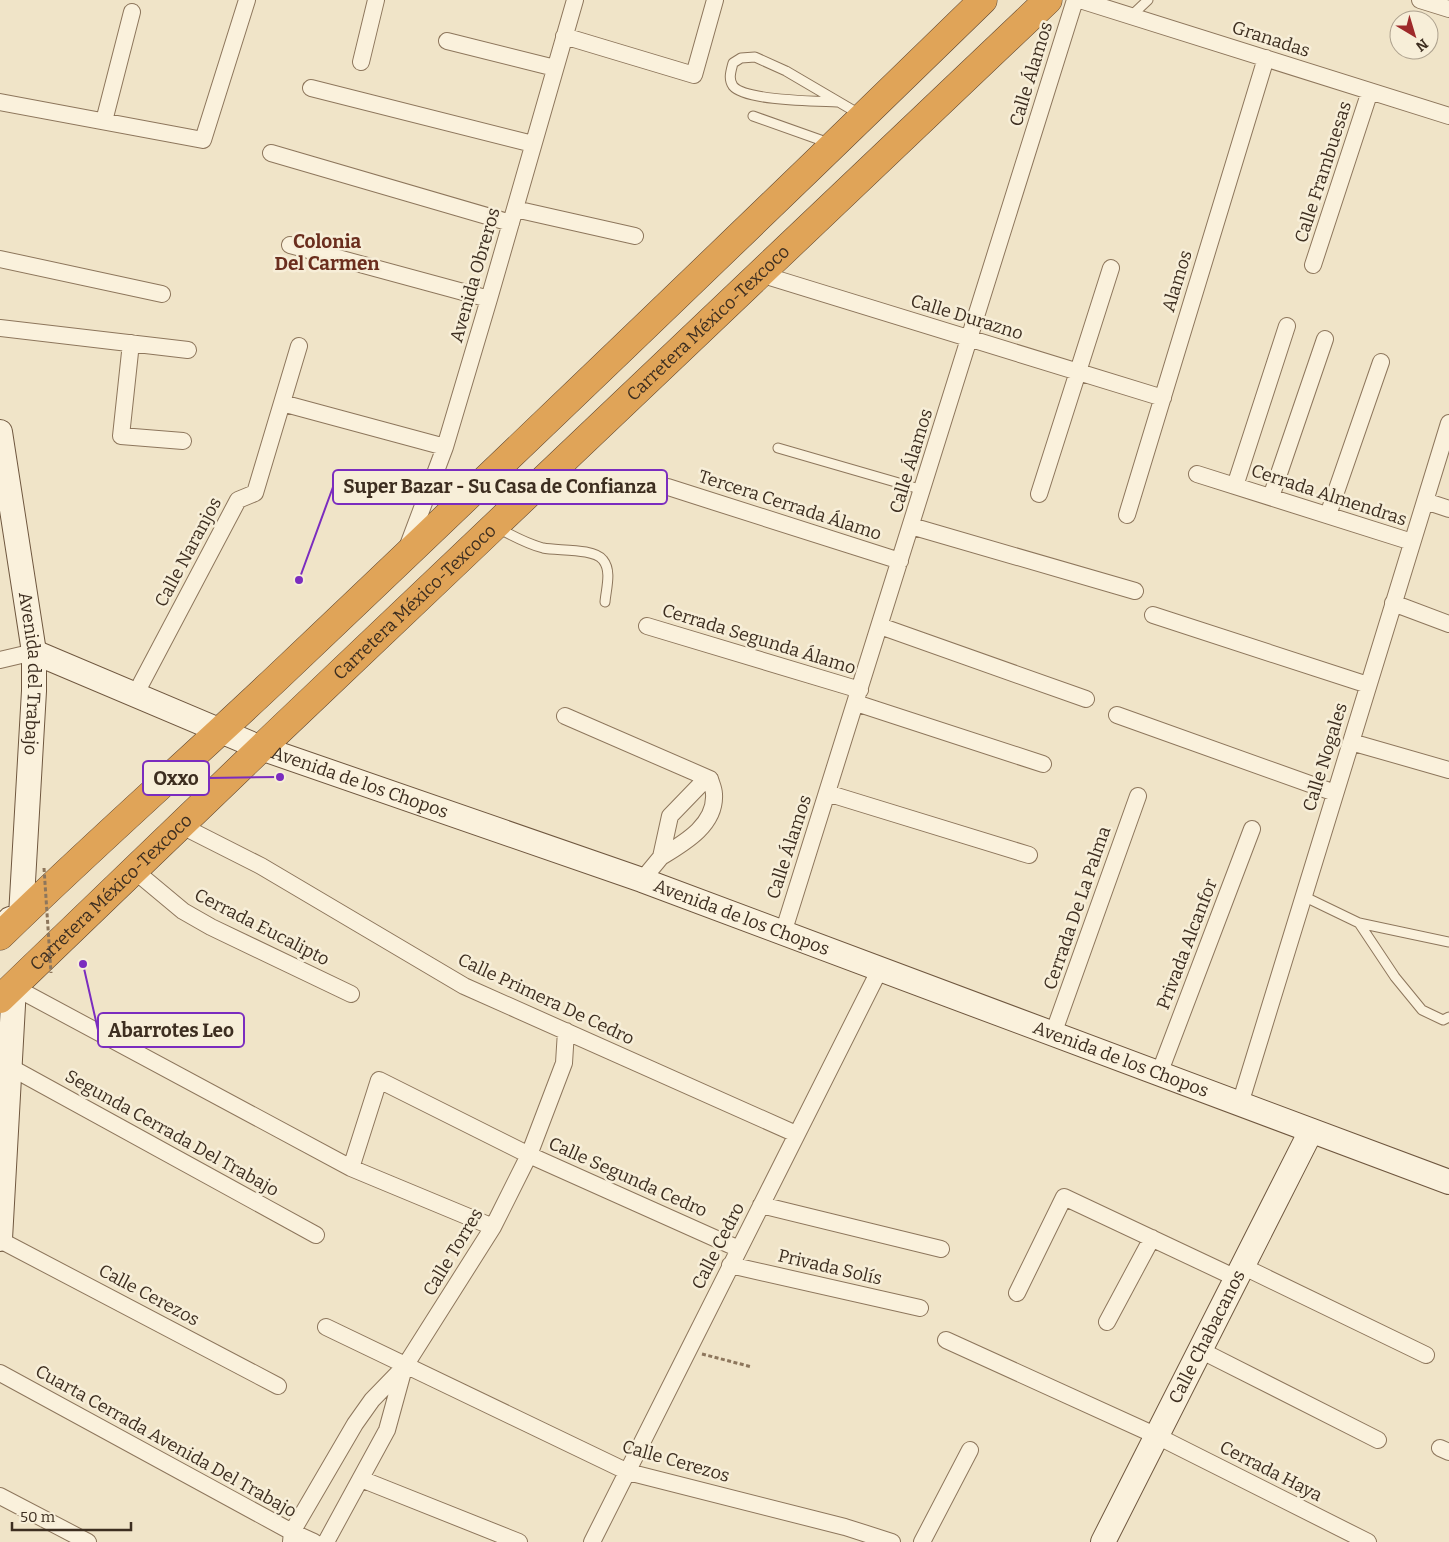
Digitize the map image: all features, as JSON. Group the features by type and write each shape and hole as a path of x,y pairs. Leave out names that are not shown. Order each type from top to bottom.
{"highway":[{"path":"0,936 10,919 221,731 864,117 983,0"},
{"name":"Carretera México-Texcoco","path":"7,993 261,748 1048,0"}],"street":[{"path":"0,102 203,140 247,0"},
{"path":"361,62 376,0"},
{"name":"Avenida Obreros","path":"404,558 445,447 490,299 575,0"},
{"path":"564,36 694,75 716,0"},
{"name":"Calle Álamos","path":"783,933 1075,0"},
{"name":"Granadas","path":"1080,0 1449,116"},
{"path":"1420,0 1449,9"},
{"path":"104,121 132,12"},
{"path":"447,41 555,68"},
{"name":"Alamos","path":"1127,515 1266,58"},
{"path":"311,88 533,144"},
{"name":"Calle Frambuesas","path":"1313,265 1370,91"},
{"path":"271,153 513,216 635,236"},
{"path":"290,245 490,299"},
{"path":"0,259 162,294"},
{"path":"1039,494 1111,268"},
{"name":"Calle Durazno","path":"760,274 1163,398"},
{"path":"1235,486 1287,326"},
{"path":"0,328 188,350"},
{"path":"1271,497 1325,339"},
{"path":"131,343 120,436 183,441"},
{"name":"Calle Naranjos","path":"135,695 238,500 255,494 299,346"},
{"path":"1328,515 1382,362"},
{"path":"282,403 445,447"},
{"name":"Calle Nogales","path":"1240,1104 1449,423"},
{"name":"Avenida del Trabajo","path":"1,438 6,512 34,652 34,691 10,919"},
{"name":"Cerrada Almendras","path":"1197,474 1412,542"},
{"name":"Tercera Cerrada Álamo","path":"668,487 900,561"},
{"path":"1425,501 1449,509"},
{"path":"911,526 1135,591"},
{"path":"1393,603 1449,624"},
{"path":"1153,615 1368,686"},
{"name":"Cerrada Segunda Álamo","path":"647,626 858,696 1044,764"},
{"path":"880,626 1086,699"},
{"path":"0,660 34,652"},
{"name":"Avenida de los Chopos","path":"34,652 261,748 642,880 1449,1182"},
{"path":"565,716 710,779"},
{"path":"1117,716 1335,793"},
{"path":"1351,742 1449,770"},
{"path":"661,858 670,816 700,785 710,779"},
{"path":"642,880 661,858 684,844 700,830 712,810 714,794 710,779"},
{"path":"827,793 1029,855"},
{"name":"Cerrada De La Palma","path":"1053,1034 1138,796"},
{"name":"Calle Primera De Cedro","path":"182,826 261,866 464,986 796,1134"},
{"name":"Privada Alcanfor","path":"1159,1074 1252,829"},
{"name":"Cerrada Eucalipto","path":"134,871 183,911 211,927 351,994"},
{"name":"Calle Cedro","path":"592,1542 880,969"},
{"path":"0,1240 10,1067 7,993 351,1168 493,1227"},
{"name":"Calle Torres","path":"291,1537 355,1424 372,1400 405,1366 493,1227 529,1155 564,1062 566,1031"},
{"name":"Segunda Cerrada Del Trabajo","path":"10,1067 316,1235"},
{"path":"351,1168 379,1080 529,1155"},
{"name":"Calle Chabacanos","path":"1104,1542 1311,1131"},
{"name":"Calle Segunda Cedro","path":"529,1155 739,1249"},
{"path":"1017,1293 1064,1197 1152,1238 1239,1272 1426,1355"},
{"path":"761,1205 941,1248"},
{"path":"1107,1322 1152,1238"},
{"name":"Calle Cerezos","path":"0,1240 278,1386"},
{"name":"Privada Solís","path":"730,1265 920,1308"},
{"name":"Calle Cerezos","path":"326,1327 628,1472 846,1527 892,1542"},
{"name":"Cerrada Haya","path":"946,1340 1157,1436 1368,1542"},
{"path":"1200,1350 1378,1440"},
{"name":"Calle Torres","path":"326,1542 387,1430 405,1366"},
{"name":"Cuarta Cerrada Avenida Del Trabajo","path":"0,1373 291,1537 314,1542"},
{"path":"922,1542 970,1450"},
{"path":"361,1479 519,1542"},
{"path":"0,1496 88,1542"}],"lane":[{"path":"1131,16 1148,0"},
{"path":"837,102 762,98 742,92 733,86 730,78 733,63 741,58 755,57 786,71 864,117"},
{"path":"754,116 834,145"},
{"path":"778,448 923,490"},
{"path":"494,526 521,540 542,547 592,553 602,558 608,569 605,602"},
{"path":"1303,896 1359,923 1449,942"},
{"path":"1359,923 1394,977 1422,1010 1443,1020 1449,1017"}],"path":[{"path":"44,868 51,973"},
{"path":"688,1350 752,1367"}],"place":[{"name":"Super Bazar - Su Casa de Confianza","path":"299,580"},
{"name":"Oxxo","path":"280,777"},
{"name":"Abarrotes Leo","path":"83,964"}],"district":[{"name":"Colonia Del Carmen","path":"327,252"}]}
